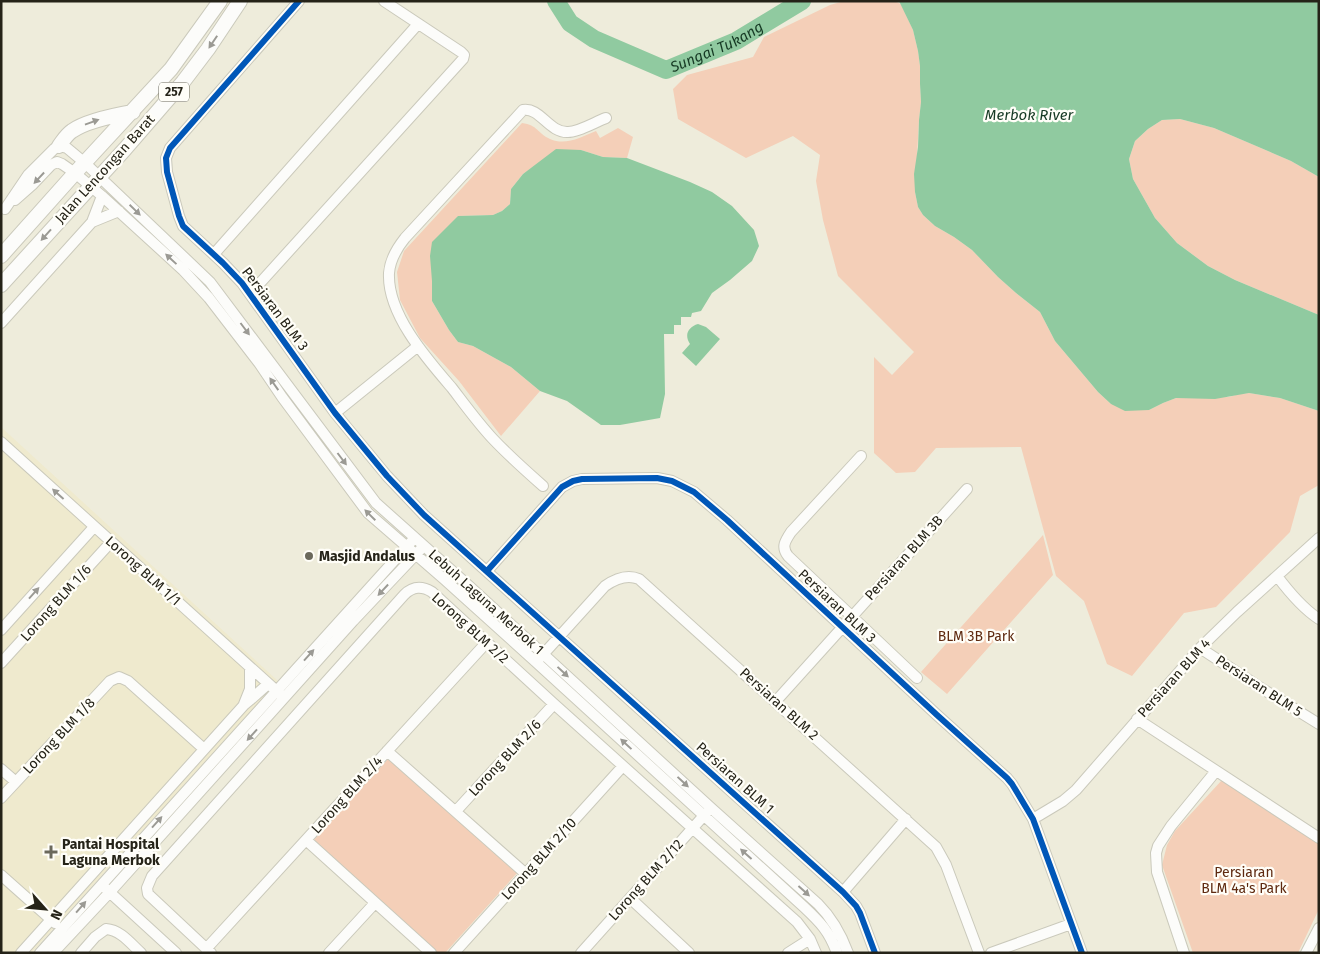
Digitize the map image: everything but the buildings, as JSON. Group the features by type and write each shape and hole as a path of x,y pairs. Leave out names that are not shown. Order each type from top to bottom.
{"highway":[{"name":"Jalan Lencongan Barat","path":"1,256 171,69 220,1"},
{"name":"Jalan Lencongan Barat","path":"1,285 182,82 208,49 240,1"},
{"path":"59,146 72,130 116,115 133,112"}],"street":[{"name":"Persiaran BLM 3","path":"298,1 174,142 168,153 167,172 181,222 242,283 335,413 405,496 559,636"},
{"path":"250,294 463,59 464,55 461,52 384,1"},
{"path":"214,254 418,24"},
{"path":"543,486 492,438 418,346 402,319 393,296 389,272 395,252 405,238 523,110 529,109 558,131 567,132 606,118"},
{"name":"Lebuh Laguna Merbok 1","path":"59,146 67,148 85,163 102,196 183,270 210,298 364,509 540,658"},
{"path":"3,211 28,174 59,146"},
{"name":"Lebuh Laguna Merbok 1","path":"3,211 51,165 57,162 75,174 95,181 210,282 371,497 383,510 424,545 540,658 707,812 821,924 827,931 837,953"},
{"path":"1,323 92,222 102,196"},
{"path":"92,222 118,211"},
{"path":"335,413 418,346"},
{"name":"Lorong BLM 1/1","path":"1,442 285,698"},
{"path":"861,456 791,532 784,543 784,548 788,556 917,678"},
{"name":"Persiaran BLM 3","path":"487,571 562,487 573,481 582,479 657,478 672,480 685,487 704,500 1007,778 1033,819 1082,953"},
{"name":"Persiaran BLM 3B","path":"776,701 967,489"},
{"name":"Lorong BLM 1/6","path":"1,630 94,527"},
{"path":"53,953 65,932 101,884 415,538"},
{"name":"Persiaran BLM 4","path":"1033,819 1063,801 1076,790 1200,648 1319,538"},
{"name":"Lorong BLM 1/6","path":"1,663 111,542"},
{"path":"40,953 110,892 424,545"},
{"name":"Persiaran BLM 2","path":"540,658 605,586 617,579 628,576 644,582 936,847 946,865 979,953"},
{"path":"1277,576 1300,604 1319,619"},
{"name":"Lorong BLM 2/2","path":"209,951 148,894 147,888 152,876 404,595 418,587 428,589 797,922 810,939 816,953"},
{"name":"Persiaran BLM 1","path":"559,636 843,892 860,913 875,953"},
{"name":"Lorong BLM 2/4","path":"209,951 306,840 487,642"},
{"name":"Persiaran BLM 5","path":"1200,648 1319,724"},
{"path":"244,705 250,689 250,667"},
{"name":"Lorong BLM 1/8","path":"1,798 110,681 119,677 128,681 204,749"},
{"path":"21,953 244,705 268,684"},
{"name":"Lorong BLM 2/6","path":"456,811 554,704"},
{"path":"1138,719 1319,838"},
{"path":"387,751 526,874"},
{"name":"Lorong BLM 2/10","path":"454,953 623,766"},
{"path":"1,769 16,782"},
{"path":"1184,953 1157,872 1156,852 1171,826 1216,771"},
{"name":"Lebuh Laguna Merbok 1","path":"707,812 826,912 839,931 848,953"},
{"name":"Lorong BLM 2/12","path":"581,953 707,812"},
{"path":"843,892 906,819"},
{"path":"306,840 431,953"},
{"path":"1,875 65,932"},
{"path":"101,884 176,953"},
{"path":"630,898 689,953"},
{"path":"329,953 375,903"},
{"path":"991,953 1071,924"},
{"path":"1306,953 1319,928"},
{"path":"81,953 95,937 106,929 111,929 121,935 141,953"},
{"path":"788,953 810,939"}],"shaded area":[{"path":"1,427 278,681 31,953 1,953"}],"green space":[{"path":"844,1 894,1 901,4 913,30 920,66 921,102 915,192 918,207 923,215 935,226 972,250 998,277 1040,312 1055,341 1098,392 1111,404 1149,410 1176,398 1229,397 1249,393 1280,398 1319,411 1319,485 1300,496 1290,532 1216,607 1184,613 1132,676 1107,664 1084,601 1056,576 1021,447 936,448 915,472 896,473 874,453 874,357 892,375 914,352 838,276 823,220 816,181 820,155 793,136 746,158 678,119 673,89 687,75 753,57 764,37 830,5"},
{"path":"1180,119 1214,128 1291,161 1319,177 1319,315 1235,280 1208,266 1177,243 1155,218 1133,179 1129,159 1135,141 1148,129 1162,120"},
{"path":"522,123 534,127 550,139 562,142 596,131 600,138 618,128 633,137 627,158 603,157 581,150 533,167 523,174 511,189 510,204 502,211 493,215 458,216 432,281 432,301 458,342 473,346 511,367 540,391 501,436 459,381 420,338 400,300 397,272 404,251"},
{"name":"BLM 3B Park","path":"1043,535 1053,575 947,694 921,672"},
{"path":"389,758 518,872 445,953 438,953 313,841"},
{"name":"Persiaran BLM 4a's Park","path":"1222,780 1319,843 1319,909 1298,953 1193,953 1162,865 1167,845 1175,831"}],"water":[{"name":"Merbok River","path":"899,1 1319,1 1319,177 1291,161 1214,128 1180,119 1162,120 1148,129 1135,141 1129,159 1133,179 1155,218 1177,243 1208,266 1235,280 1319,315 1319,411 1280,398 1249,393 1215,399 1176,398 1149,410 1125,411 1111,404 1098,392 1055,341 1040,312 998,277 972,250 935,226 923,215 918,207 914,174 921,102 920,66 913,30"},
{"path":"556,149 581,150 603,157 627,158 690,182 712,192 732,206 754,230 759,246 752,261 712,293 701,311 692,313 691,317 681,317 681,325 674,325 674,334 664,334 665,394 660,418 620,425 601,425 567,401 540,391 511,367 473,346 458,342 432,301 430,256 432,242 458,216 493,215 502,211 510,204 511,189 523,174"},
{"path":"698,324 706,327 720,339 696,366 682,353 690,344 687,338 689,329"}],"waterway":[{"name":"Sungai Tukang","path":"556,1 570,23 594,39 666,70 736,41 802,1"}],"cycle path":[{"path":"299,1 170,148 166,158 167,172 183,226 242,283 335,413 387,476 424,515 843,892 860,913 875,953"},
{"path":"487,571 562,487 573,481 582,479 657,478 672,481 694,492 727,520 1007,778 1033,819 1082,953"}],"place":[{"name":"Masjid Andalus","path":"309,556"},
{"name":"Pantai Hospital Laguna Merbok","path":"51,852"}]}
